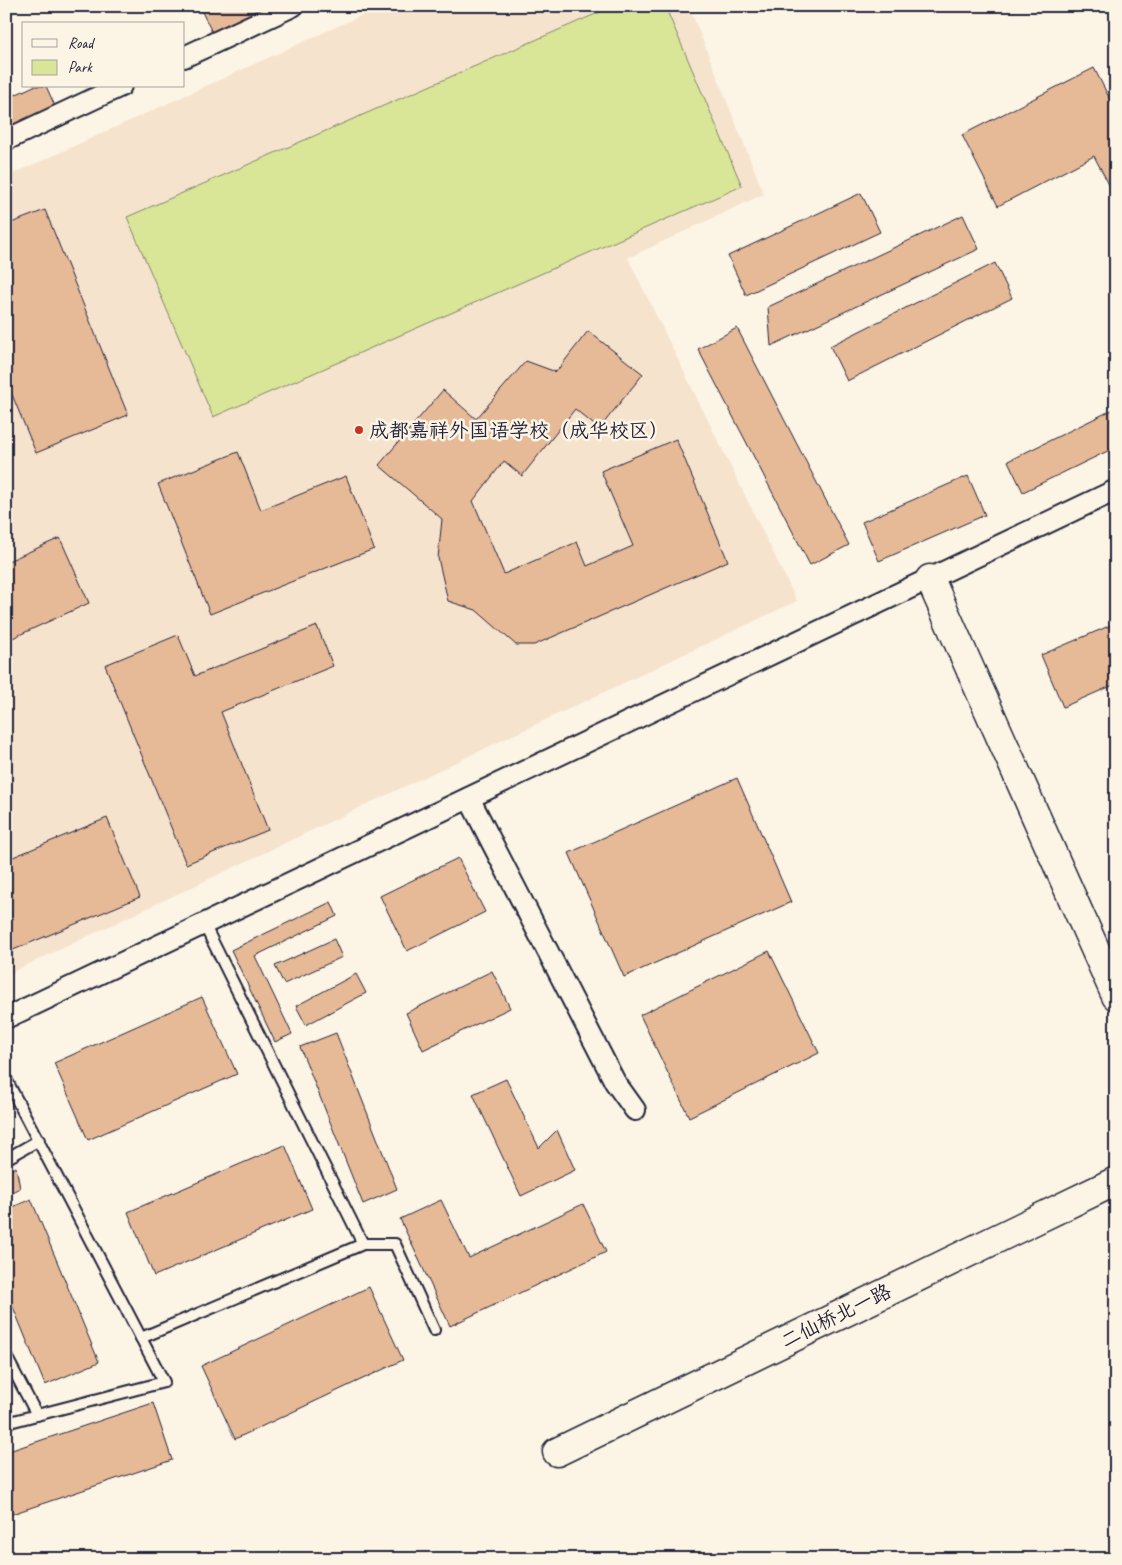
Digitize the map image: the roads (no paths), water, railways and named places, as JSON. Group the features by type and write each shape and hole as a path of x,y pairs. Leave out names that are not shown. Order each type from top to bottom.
{"street":[{"path":"185,57 293,6"},
{"path":"6,140 117,88"},
{"path":"6,1018 1116,490"},
{"path":"930,579 1116,996"},
{"path":"469,798 615,1082 635,1110"},
{"name":"二仙桥北一路","path":"557,1452 1116,1180"}],"lane":[{"path":"204,924 363,1244"},
{"path":"6,1079 164,1382 6,1423"},
{"path":"6,1159 39,1140"},
{"path":"141,1338 363,1244 395,1244 434,1330"},
{"path":"6,1356 38,1415"}],"place":[{"name":"成都嘉祥外国语学校（成华校区）","path":"359,430"}]}
